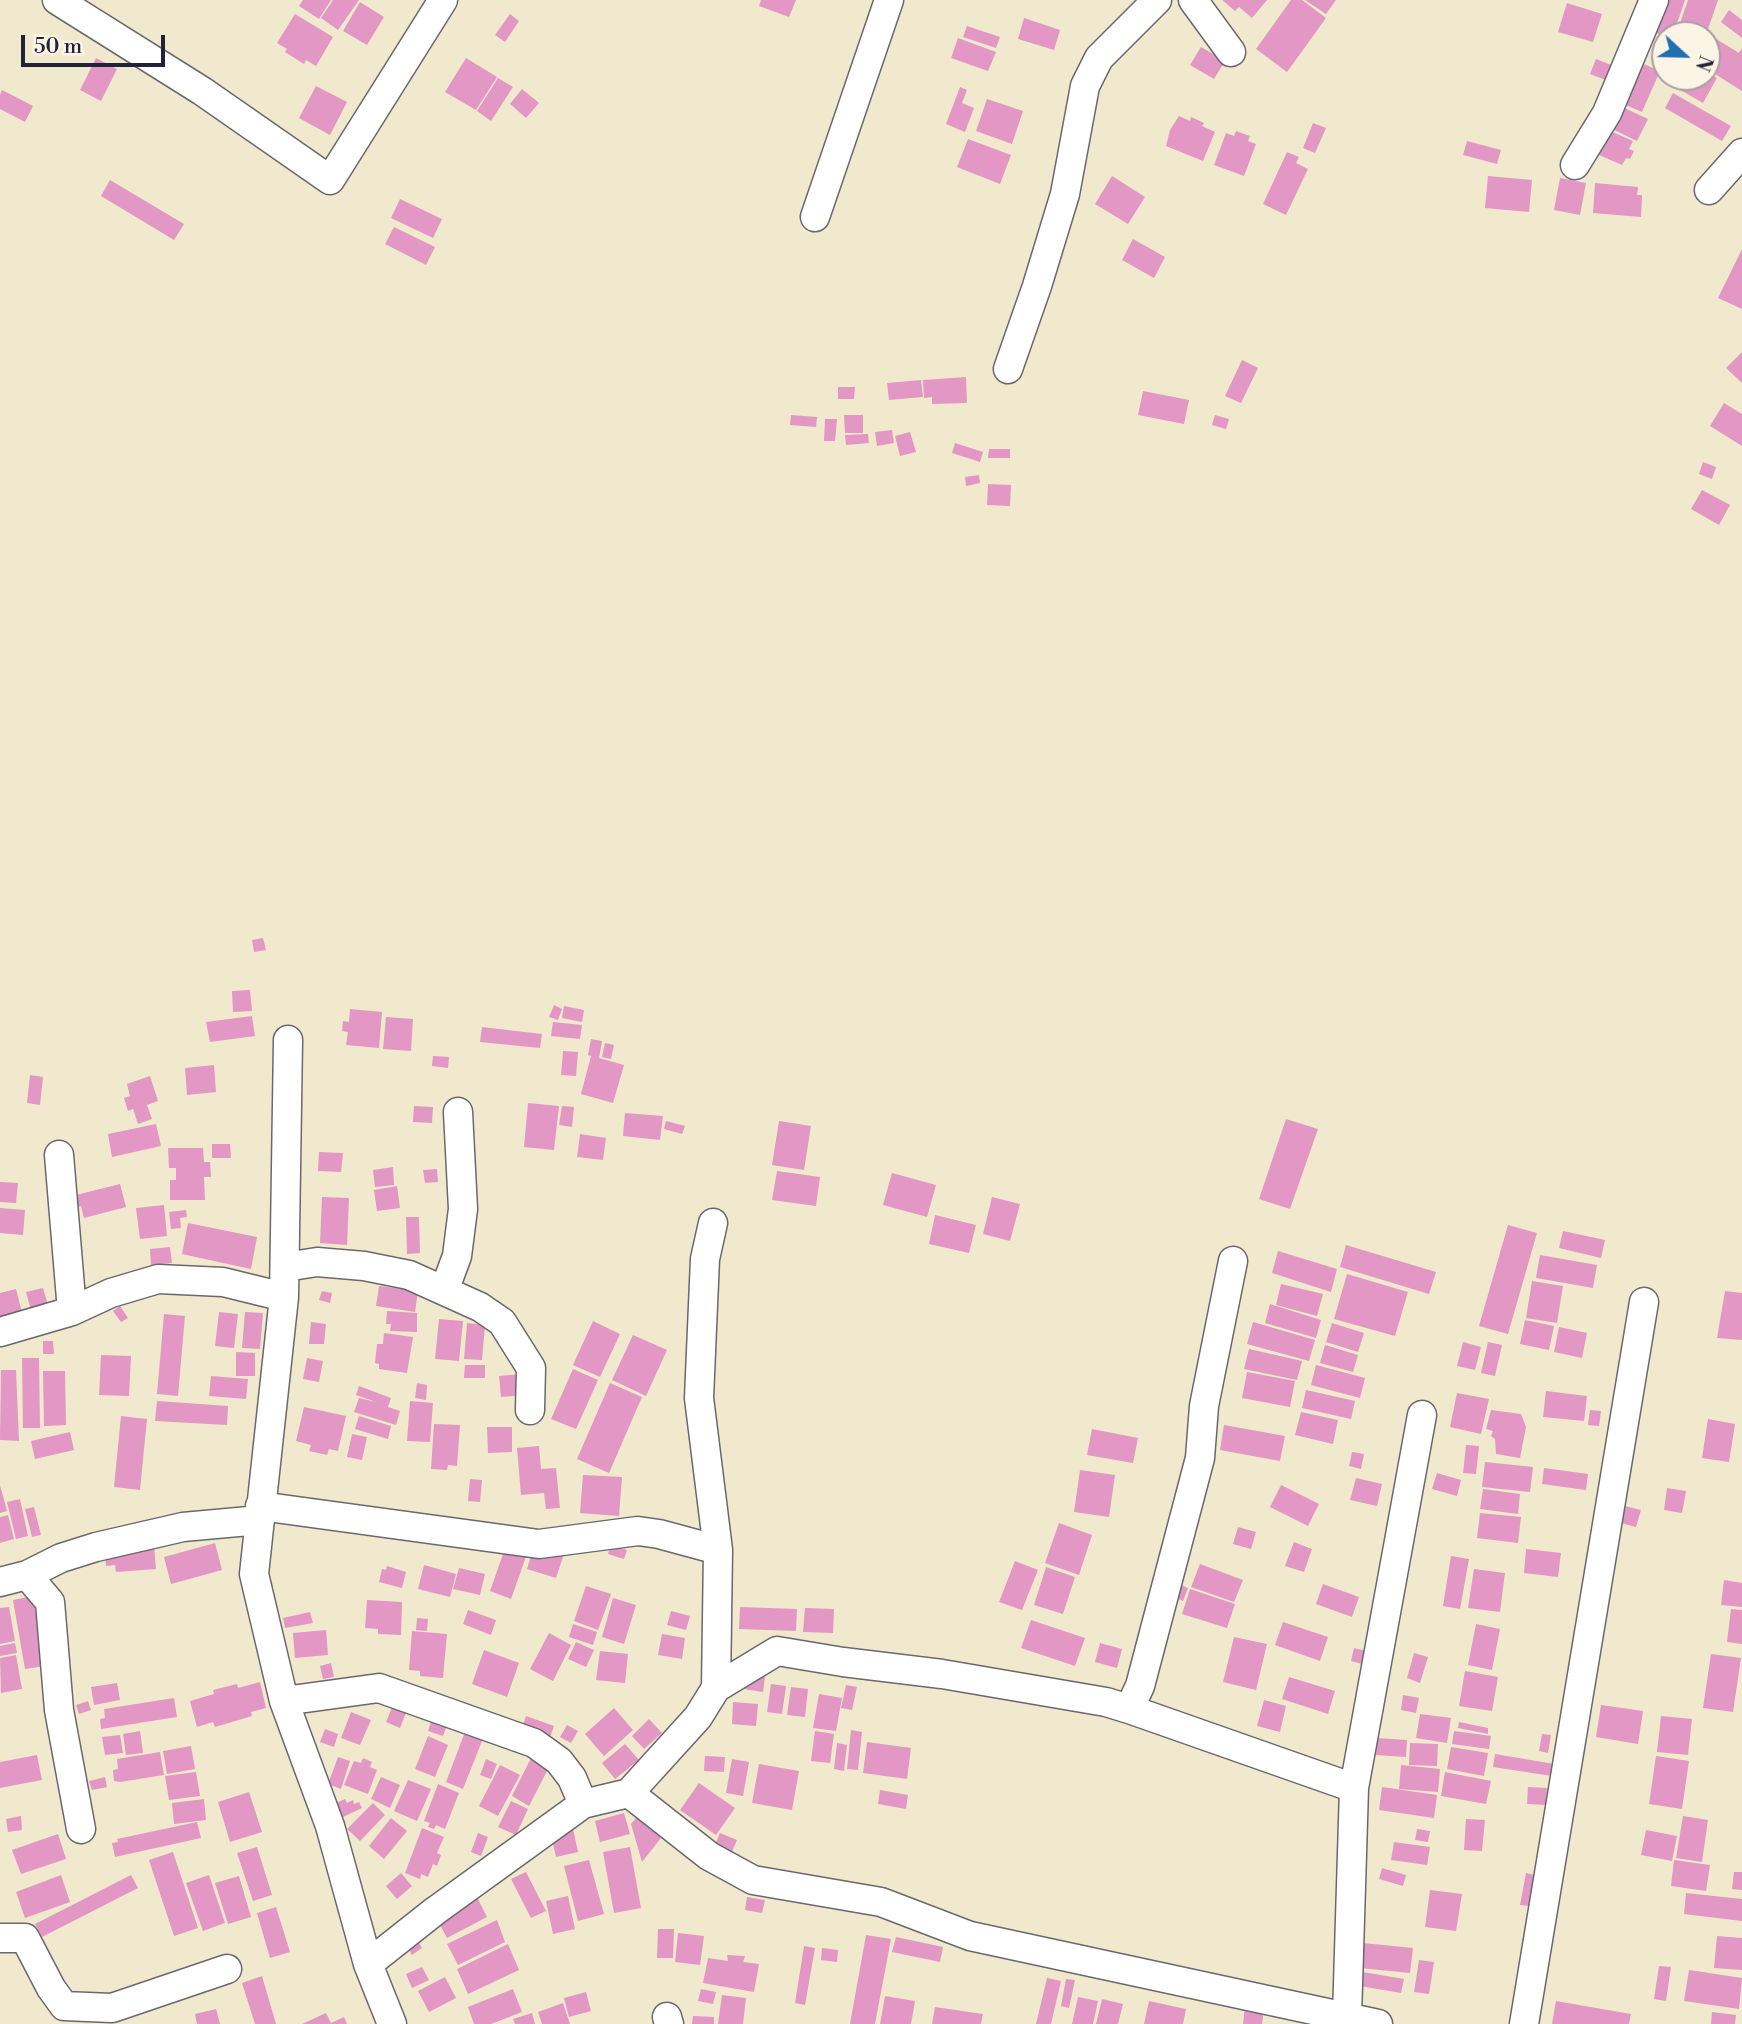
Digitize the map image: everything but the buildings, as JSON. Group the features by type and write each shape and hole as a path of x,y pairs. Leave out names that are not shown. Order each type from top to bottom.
{"street":[{"path":"57,0 202,91 330,180 443,0"},
{"path":"815,217 889,0"},
{"path":"1008,369 1065,194 1085,86 1099,58 1157,0"},
{"path":"1193,0 1231,52"},
{"path":"1575,165 1606,113 1654,0"},
{"path":"1709,190 1742,153"},
{"path":"288,1040 284,1297 254,1574 284,1701 330,1826 368,1964 392,2024"},
{"path":"444,1291 457,1256 463,1209 458,1112"},
{"path":"59,1155 72,1311"},
{"path":"713,1223 705,1259 699,1398 718,1550 716,1688"},
{"path":"1129,1709 1140,1686 1200,1458 1204,1406 1233,1261"},
{"path":"285,1267 317,1262 363,1266 410,1275 480,1307 502,1322 531,1368 530,1410"},
{"path":"0,1332 72,1311 111,1293 158,1279 223,1282 284,1297"},
{"path":"1524,2024 1644,1302"},
{"path":"1347,2017 1354,1788 1422,1415"},
{"path":"0,1582 27,1575 61,1558 96,1547 260,1513 540,1544 638,1531 718,1550"},
{"path":"27,1575 50,1602 59,1710 81,1829"},
{"path":"368,1964 435,1911 583,1804 629,1793 698,1717 716,1688 777,1651 942,1674 1106,1702 1354,1788"},
{"path":"284,1701 379,1688 534,1743 559,1761 572,1778 583,1804"},
{"path":"629,1793 709,1856 752,1880 881,1902 970,1936 1378,2024"},
{"path":"0,1938 25,1938 67,2015 112,2008 227,1969"}]}
